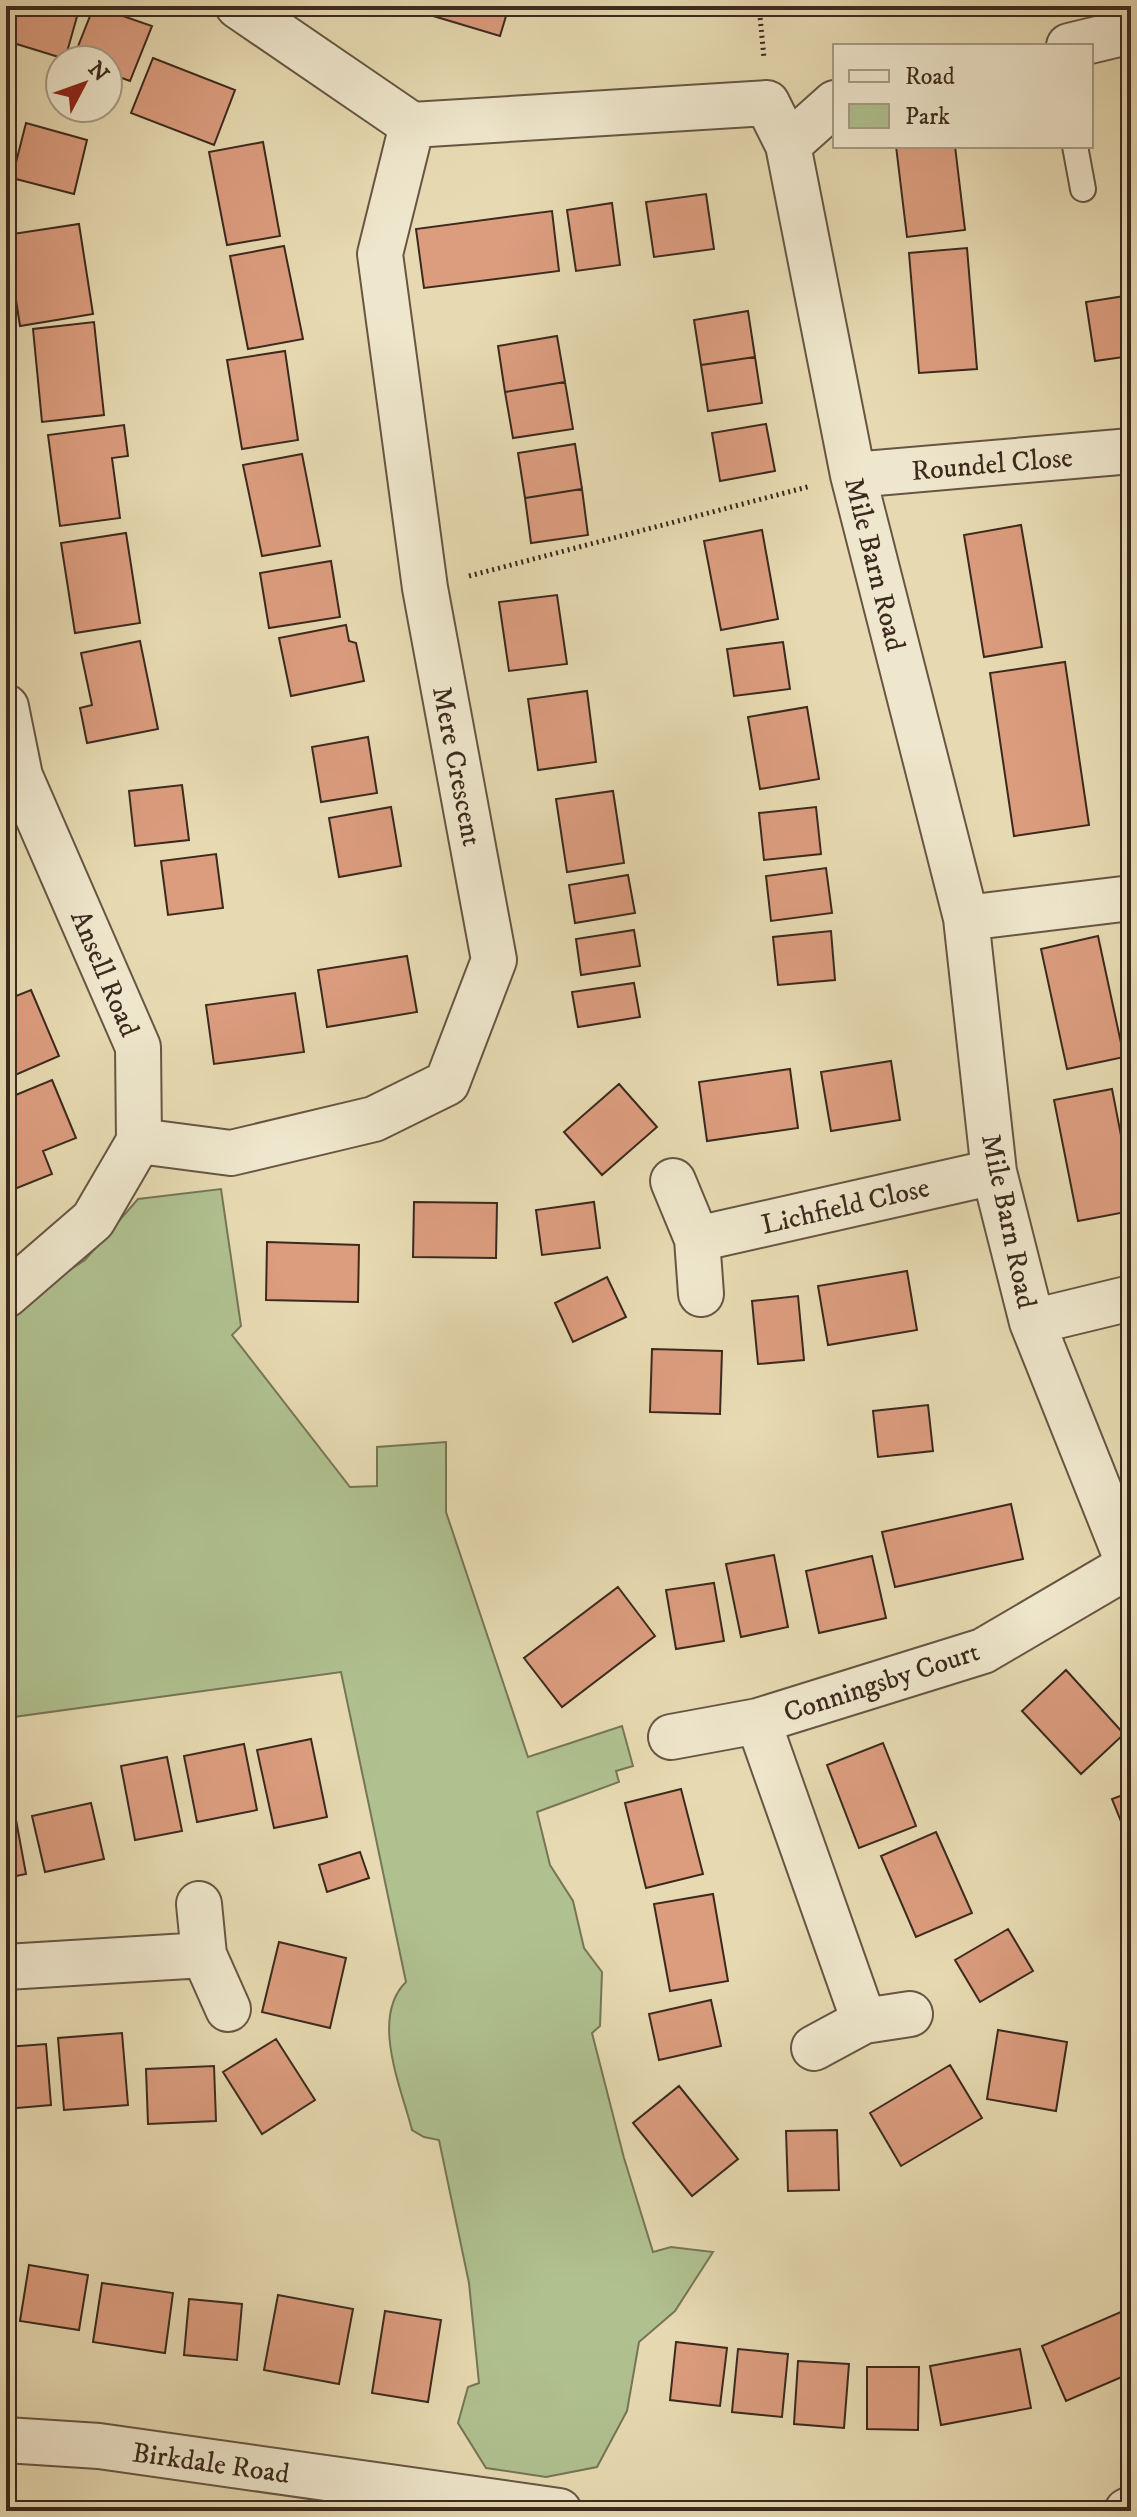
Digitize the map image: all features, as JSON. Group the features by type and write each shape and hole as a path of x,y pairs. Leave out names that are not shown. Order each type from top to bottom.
{"street":[{"path":"238,6 412,125"},
{"path":"1077,44 1131,31"},
{"name":"Mile Barn Road","path":"412,125 767,103 788,145 853,475 966,918 994,1172 1032,1322 1130,1568"},
{"path":"788,145 833,105"},
{"name":"Mere Crescent","path":"139,1141 231,1153 374,1119 447,1083 494,960 425,588 380,254 412,125"},
{"name":"Roundel Close","path":"853,475 1131,451"},
{"name":"Ansell Road","path":"6,707 13,774 138,1047 139,1141"},
{"path":"966,918 1131,898"},
{"path":"6,1295 93,1220 139,1141"},
{"name":"Lichfield Close","path":"697,1239 994,1172"},
{"path":"673,1181 697,1239 701,1294"},
{"path":"1032,1322 1131,1298"},
{"name":"Conningsby Court","path":"671,1737 758,1721 983,1651 1130,1568"},
{"name":"Conningsby Court","path":"758,1721 864,2021"},
{"path":"199,1904 204,1955 228,2009"},
{"path":"6,1967 204,1955"},
{"path":"814,2048 864,2021 910,2014"},
{"name":"Birkdale Road","path":"6,2440 99,2446 559,2511"}],"lane":[{"path":"1075,148 1083,189"}],"path":[{"path":"425,588 853,475"}],"green space":[{"path":"221,1189 241,1326 232,1335 350,1487 377,1486 377,1447 446,1442 446,1512 528,1757 622,1726 633,1766 616,1771 619,1782 537,1812 550,1865 573,1901 584,1948 602,1972 600,2026 592,2033 624,2158 653,2252 671,2247 713,2252 675,2311 639,2342 627,2411 597,2467 546,2477 486,2468 458,2423 468,2387 479,2383 469,2283 439,2140 412,2130 391,2053 390,2014 395,1997 406,1982 341,1672 6,1718 6,1311 85,1260 138,1199"}],"building":[{"path":"18,6 80,6 69,44 44,44 44,52 7,41"},
{"path":"94,6 152,26 130,81 124,79 124,44 79,44"},
{"path":"433,6 509,6 500,36 430,15"},
{"path":"545,6 593,6 545,11"},
{"path":"153,58 235,90 214,145 131,113"},
{"path":"26,123 87,140 74,194 12,178"},
{"path":"263,142 280,236 227,245 209,152"},
{"path":"896,148 955,148 965,230 907,237"},
{"path":"706,194 714,249 654,257 646,202"},
{"path":"612,203 620,265 576,271 567,210"},
{"path":"552,211 559,271 424,288 416,229"},
{"path":"79,224 93,314 20,326 6,235"},
{"path":"284,246 303,339 248,349 230,256"},
{"path":"967,248 977,369 919,373 909,253"},
{"path":"1131,295 1131,356 1095,361 1086,302"},
{"path":"748,311 755,357 701,365 694,320"},
{"path":"94,322 104,415 42,422 33,329"},
{"path":"557,336 565,382 505,392 498,346"},
{"path":"285,351 298,440 242,449 227,360"},
{"path":"755,357 762,403 708,411 701,365"},
{"path":"565,382 573,429 513,438 505,392"},
{"path":"766,424 775,471 720,481 712,433"},
{"path":"124,425 128,456 112,458 120,518 60,526 48,435"},
{"path":"575,444 582,489 525,498 518,453"},
{"path":"302,454 320,546 262,556 243,465"},
{"path":"582,489 588,535 531,543 525,498"},
{"path":"1021,525 1042,647 984,657 964,535"},
{"path":"762,530 778,619 721,630 704,541"},
{"path":"126,533 140,623 75,633 61,543"},
{"path":"331,561 340,617 269,628 260,573"},
{"path":"557,595 567,664 509,671 499,602"},
{"path":"346,625 349,641 356,643 364,681 291,696 279,638"},
{"path":"140,641 158,729 87,743 80,708 92,705 81,653"},
{"path":"783,642 790,689 734,696 727,649"},
{"path":"1065,662 1089,825 1014,836 990,673"},
{"path":"587,691 596,762 538,770 528,699"},
{"path":"807,707 819,779 760,789 748,717"},
{"path":"368,737 377,793 321,802 312,747"},
{"path":"182,785 189,840 135,846 129,791"},
{"path":"613,791 624,863 567,872 556,799"},
{"path":"391,807 401,866 339,877 329,818"},
{"path":"816,807 821,854 764,860 759,813"},
{"path":"216,854 223,908 168,915 161,861"},
{"path":"826,868 832,913 771,921 766,876"},
{"path":"628,875 635,913 575,923 569,885"},
{"path":"634,930 640,966 581,975 576,939"},
{"path":"831,931 835,980 778,985 773,937"},
{"path":"1098,936 1124,1057 1067,1069 1041,949"},
{"path":"407,956 417,1012 327,1027 318,970"},
{"path":"634,983 640,1017 578,1027 572,992"},
{"path":"31,990 59,1056 6,1079 6,1000"},
{"path":"295,993 304,1052 214,1064 206,1005"},
{"path":"891,1061 900,1120 831,1131 821,1072"},
{"path":"790,1069 798,1128 707,1141 699,1082"},
{"path":"52,1080 76,1138 43,1151 52,1174 7,1192 6,1099"},
{"path":"619,1084 657,1127 602,1175 564,1132"},
{"path":"1112,1089 1131,1187 1131,1211 1078,1221 1054,1100"},
{"path":"414,1202 497,1203 496,1258 413,1257"},
{"path":"594,1202 600,1248 542,1255 536,1210"},
{"path":"267,1242 359,1245 358,1302 266,1300"},
{"path":"907,1271 917,1330 828,1345 818,1286"},
{"path":"607,1277 626,1317 573,1342 555,1303"},
{"path":"798,1296 804,1360 758,1364 752,1301"},
{"path":"652,1349 722,1351 720,1414 650,1412"},
{"path":"928,1405 933,1451 878,1457 873,1411"},
{"path":"1011,1504 1023,1559 895,1587 882,1532"},
{"path":"774,1555 788,1627 741,1637 726,1564"},
{"path":"872,1556 886,1618 819,1633 806,1571"},
{"path":"714,1583 724,1641 676,1649 666,1590"},
{"path":"618,1587 655,1636 562,1707 524,1658"},
{"path":"1066,1670 1124,1734 1081,1774 1022,1711"},
{"path":"311,1739 327,1817 274,1828 257,1750"},
{"path":"883,1743 916,1826 859,1848 827,1765"},
{"path":"244,1744 257,1810 197,1822 184,1756"},
{"path":"167,1757 182,1831 135,1840 121,1766"},
{"path":"681,1789 703,1874 646,1888 625,1803"},
{"path":"1131,1792 1131,1846 1112,1799"},
{"path":"91,1803 104,1859 45,1872 32,1816"},
{"path":"16,1820 26,1874 6,1878 6,1822"},
{"path":"936,1832 972,1913 916,1937 881,1856"},
{"path":"360,1852 369,1878 327,1892 319,1865"},
{"path":"713,1894 728,1981 670,1991 654,1904"},
{"path":"1008,1929 1033,1971 980,2002 955,1960"},
{"path":"279,1942 346,1958 330,2028 262,2012"},
{"path":"711,2000 721,2046 659,2060 649,2014"},
{"path":"998,2030 1067,2042 1056,2111 987,2099"},
{"path":"122,2033 128,2105 64,2110 58,2038"},
{"path":"276,2039 315,2100 262,2134 223,2072"},
{"path":"46,2044 51,2105 6,2109 6,2047"},
{"path":"950,2065 982,2118 901,2166 870,2113"},
{"path":"214,2066 216,2121 148,2124 146,2069"},
{"path":"679,2086 738,2159 692,2196 633,2123"},
{"path":"837,2130 839,2190 788,2191 786,2131"},
{"path":"6,2255 12,2256 6,2298"},
{"path":"29,2265 88,2275 79,2330 20,2321"},
{"path":"102,2283 173,2293 165,2353 93,2342"},
{"path":"278,2295 353,2309 339,2384 264,2370"},
{"path":"189,2299 242,2304 237,2360 184,2355"},
{"path":"385,2311 441,2320 428,2402 372,2393"},
{"path":"1123,2311 1131,2331 1131,2373 1066,2401 1042,2346"},
{"path":"676,2342 727,2348 720,2406 670,2400"},
{"path":"738,2349 788,2354 782,2417 732,2412"},
{"path":"1020,2349 1031,2408 941,2425 930,2366"},
{"path":"798,2361 849,2364 844,2428 794,2424"},
{"path":"867,2367 919,2367 918,2430 867,2429"}]}
